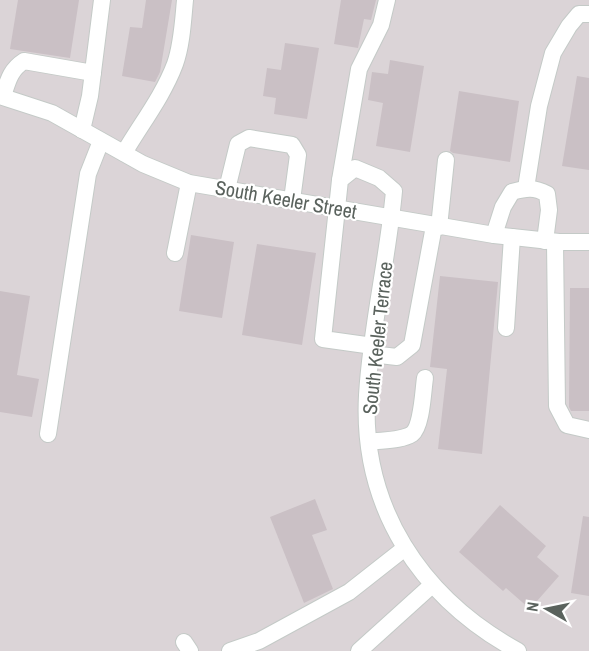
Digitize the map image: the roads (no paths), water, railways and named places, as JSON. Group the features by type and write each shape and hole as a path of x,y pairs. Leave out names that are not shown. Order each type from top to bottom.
{"street":[{"path":"82,130 90,96 102,0"},
{"path":"124,153 161,92 175,63 183,31 185,0"},
{"path":"387,0 381,25 359,69 340,180 323,339 397,357 412,345 437,226 446,160"},
{"path":"526,188 539,106 553,53 579,14 589,14"},
{"path":"2,96 10,73 24,61 93,73"},
{"name":"South Keeler Street","path":"2,96 52,113 124,153 189,183 494,235 550,241 589,242"},
{"path":"227,189 238,144 249,138 292,145 298,155 292,200"},
{"path":"48,434 87,174 101,141"},
{"name":"South Keeler Terrace","path":"340,180 355,168 379,178 394,191 367,397 373,471 384,506 405,548 432,585 464,616 510,649"},
{"path":"175,253 189,183"},
{"path":"494,235 503,207 512,192 536,188 547,194 557,406 567,425 589,430"},
{"path":"506,328 512,237"},
{"path":"369,442 408,436 416,430 425,378"},
{"path":"231,651 259,641 349,592 405,548"},
{"path":"359,651 432,585"}]}
